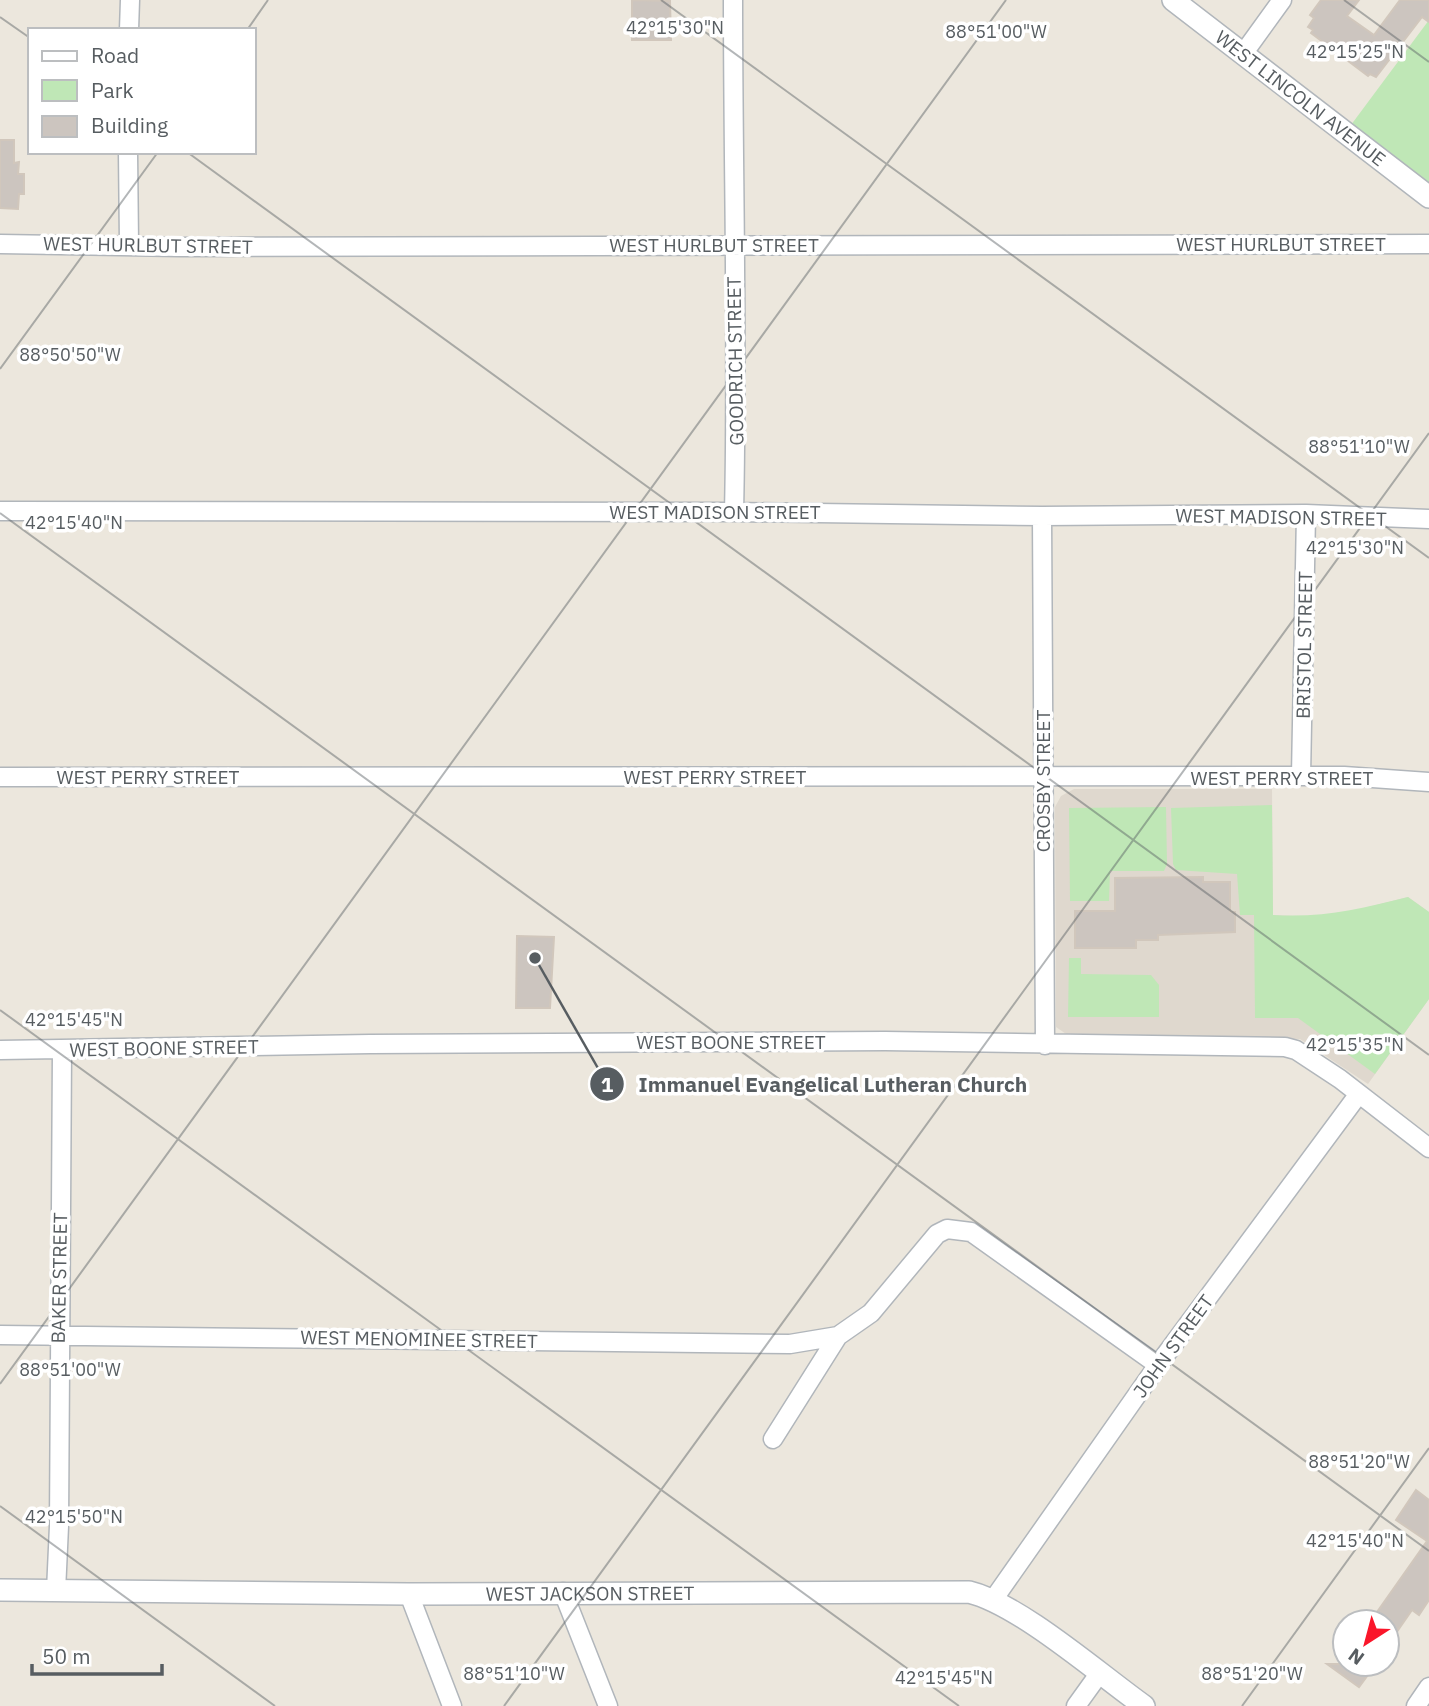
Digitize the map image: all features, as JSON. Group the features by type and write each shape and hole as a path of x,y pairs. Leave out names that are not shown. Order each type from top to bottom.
{"street":[{"path":"129,28 130,0"},
{"name":"GOODRICH STREET","path":"733,0 733,244 737,375 734,512"},
{"name":"WEST LINCOLN AVENUE","path":"1173,0 1429,197"},
{"path":"1243,54 1282,0"},
{"path":"128,154 129,244"},
{"name":"WEST HURLBUT STREET","path":"0,244 129,244 181,247 1429,244"},
{"name":"WEST MADISON STREET","path":"0,510 734,512 1042,516 1306,514 1429,519"},
{"name":"BRISTOL STREET","path":"1301,776 1306,514"},
{"name":"CROSBY STREET","path":"1042,516 1045,1045"},
{"name":"WEST PERRY STREET","path":"0,777 1301,776 1429,782"},
{"name":"WEST BOONE STREET","path":"0,1050 754,1042 1285,1047 1304,1055 1429,1148"},
{"name":"BAKER STREET","path":"56,1591 59,1526 58,1335 62,1050"},
{"name":"JOHN STREET","path":"993,1601 1158,1365 1358,1095"},
{"path":"773,1439 838,1336 871,1313 937,1234 947,1229 971,1232 1158,1365"},
{"name":"WEST MENOMINEE STREET","path":"0,1335 790,1344 838,1336"},
{"name":"WEST JACKSON STREET","path":"0,1590 408,1594 969,1592 993,1601 1144,1706"},
{"path":"563,1592 608,1706"},
{"path":"408,1594 452,1706"},
{"path":"1076,1706 1099,1674"},
{"path":"1416,1706 1429,1687"}],"shaded area":[{"path":"1074,789 1272,789 1273,915 1315,917 1341,914 1408,897 1429,912 1429,999 1368,1084 1300,1039 1069,1036 1056,1027 1055,807 1061,796"}],"green space":[{"path":"1429,20 1429,197 1345,133"},
{"path":"1272,805 1273,915 1341,912 1408,897 1429,912 1429,999 1375,1074 1298,1018 1255,1018 1254,915 1240,915 1237,874 1176,870 1173,864 1171,808"},
{"path":"1166,807 1167,864 1164,871 1110,871 1109,901 1070,901 1069,808"},
{"path":"1069,958 1081,958 1081,974 1151,975 1159,985 1159,1017 1068,1017"}],"building":[{"path":"632,0 670,1 671,40 632,40"},
{"path":"1321,0 1359,0 1347,16 1374,35 1400,0 1429,0 1429,22 1422,17 1376,77 1370,74 1368,76 1311,33 1313,30 1308,27 1314,18 1310,15"},
{"path":"0,140 14,140 14,163 19,162 18,174 24,174 24,194 19,194 18,209 0,208"},
{"path":"1203,877 1203,882 1230,882 1230,912 1235,912 1235,932 1158,935 1158,940 1136,940 1136,948 1075,948 1075,911 1115,911 1115,878"},
{"path":"517,936 554,937 550,1008 516,1008"},
{"path":"1416,1490 1429,1500 1429,1600 1419,1615 1412,1610 1401,1626 1401,1608 1380,1608 1427,1541 1396,1520"},
{"path":"1346,1678 1366,1678 1359,1687"}],"place":[{"name":"Immanuel Evangelical Lutheran Church","path":"535,958"}]}
